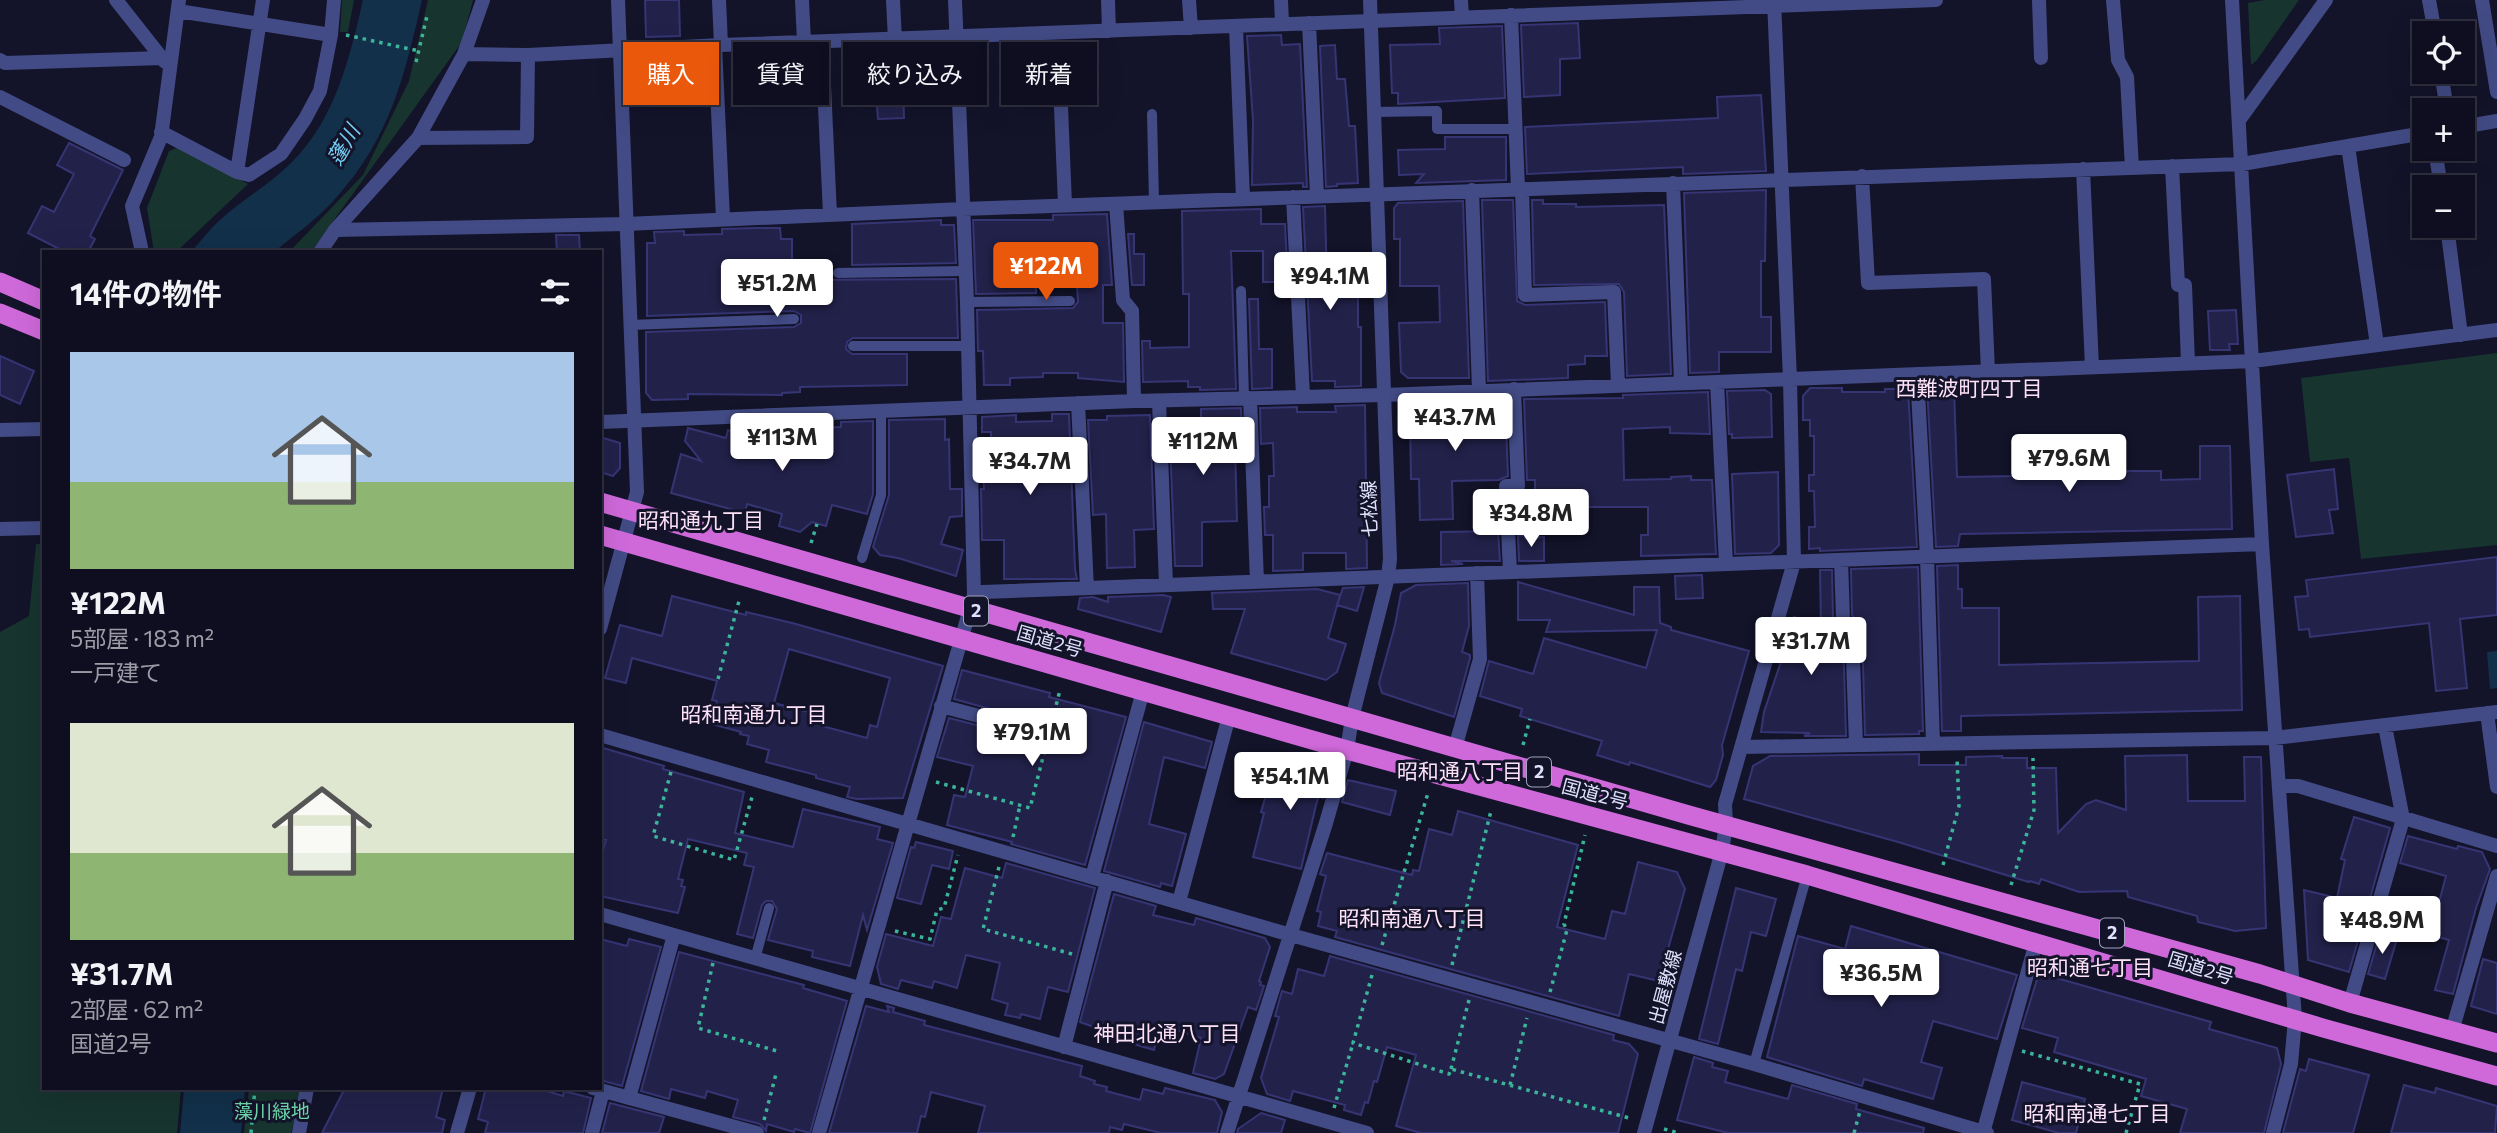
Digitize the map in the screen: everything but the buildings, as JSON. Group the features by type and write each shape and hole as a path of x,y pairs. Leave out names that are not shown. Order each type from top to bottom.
{"highway":[{"path":"0,282 42,300"},
{"path":"0,313 42,330"},
{"name":"国道2号","path":"602,503 972,602 1455,748 2497,1044"},
{"name":"国道2号","path":"602,536 1347,750 1807,875 2497,1076"}],"street":[{"path":"116,0 166,62"},
{"path":"237,172 262,0"},
{"path":"161,132 237,172 249,175 281,154 306,119 320,92 331,35 334,0"},
{"path":"321,250 335,230 418,138 464,54 483,0"},
{"path":"602,622 637,492 618,0"},
{"path":"718,42 719,0"},
{"path":"802,0 804,42"},
{"path":"893,0 895,40"},
{"path":"819,1133 972,602 967,302 955,0"},
{"path":"1108,0 1109,31"},
{"path":"1189,0 1191,28"},
{"path":"1281,0 1282,24"},
{"name":"七松線","path":"1227,1133 1347,750 1352,718 1388,577 1390,540 1370,0"},
{"path":"1461,0 1462,17"},
{"path":"822,42 1511,15 1570,7 1936,0"},
{"path":"2039,0 2041,58"},
{"path":"2113,0 2118,60 2127,77 2132,168"},
{"path":"2232,0 2262,544 2295,1019 2291,1064 2273,1133"},
{"path":"2240,119 2326,0"},
{"path":"2429,0 2433,21"},
{"path":"2482,0 2497,92"},
{"name":"出屋敷線","path":"1644,1133 1722,851 1726,825 1725,804 1794,562 1790,380 1774,3"},
{"path":"142,250 132,206 161,132 166,62 178,5 259,24 331,35"},
{"path":"1511,15 1525,295 1614,292 1618,385"},
{"path":"1309,23 1317,196"},
{"path":"1236,26 1243,199"},
{"path":"1058,33 1065,205"},
{"path":"464,54 528,55 623,50"},
{"path":"418,138 527,137 528,55"},
{"path":"0,60 5,63 166,62"},
{"path":"719,80 723,219"},
{"path":"0,97 124,160"},
{"path":"825,105 830,215"},
{"path":"2475,125 2497,121"},
{"path":"335,230 626,224 1065,205 2242,164 2412,135"},
{"path":"2348,146 2377,345"},
{"path":"2172,166 2178,285 2185,285 2188,363"},
{"path":"2083,169 2092,367"},
{"path":"1862,176 1868,283 1984,279 1988,372"},
{"path":"1673,183 1681,383"},
{"path":"1472,190 1479,390"},
{"path":"1293,197 1303,396"},
{"path":"1116,204 1123,300 1132,311 1134,401"},
{"path":"2448,238 2460,335"},
{"path":"602,422 2253,361 2497,330"},
{"path":"1917,374 1933,744"},
{"path":"1717,382 1727,564"},
{"path":"1510,572 1506,486 1518,486 1514,389"},
{"path":"1247,398 1257,582"},
{"path":"1159,401 1166,585"},
{"path":"1078,403 1087,588"},
{"path":"0,430 42,429"},
{"path":"0,529 42,528"},
{"path":"972,602 982,592 2262,544"},
{"path":"1841,560 1843,619 1852,629 1856,745"},
{"path":"1455,748 1480,659 1477,573"},
{"path":"1091,877 1143,691"},
{"path":"941,706 998,721"},
{"path":"1742,747 2274,738 2492,713 2497,787"},
{"path":"1179,902 1229,716"},
{"path":"2350,1003 2403,820 2385,726"},
{"path":"602,736 1291,935 1754,1064 1984,1133 2036,942"},
{"path":"2280,786 2298,786 2403,820 2497,846"},
{"path":"2452,1031 2497,876"},
{"path":"1064,1047 1107,881"},
{"path":"602,915 1238,1097 1322,1125 1367,1133"},
{"path":"629,1098 674,935"},
{"path":"299,1133 307,1090"},
{"path":"457,1133 469,1090"},
{"path":"592,1133 598,1090 761,1127"}],"lane":[{"path":"1374,112 1437,111 1437,129 1515,129"},
{"path":"1152,114 1154,202"},
{"path":"838,273 965,271"},
{"path":"1241,291 1247,398"},
{"path":"967,302 1070,301"},
{"path":"629,325 794,319"},
{"path":"853,346 967,346"},
{"path":"862,558 881,495 881,411"},
{"path":"1754,1064 1807,875"},
{"path":"755,959 769,908"}],"path":[{"path":"416,62 427,16"},
{"path":"350,35 419,51"},
{"path":"718,679 739,601"},
{"path":"921,778 1030,808 1059,690"},
{"path":"1523,745 1530,719"},
{"path":"2011,886 2034,810 2032,742"},
{"path":"1943,866 1959,806 1957,743"},
{"path":"676,757 653,836 734,860 757,780"},
{"path":"1322,1125 1353,1043 1428,793"},
{"path":"1020,805 983,929 1087,958"},
{"path":"1448,979 1492,811"},
{"path":"1546,1006 1567,930 1563,923 1585,835"},
{"path":"879,927 930,939 937,910 944,908 963,839"},
{"path":"717,948 698,1028 778,1051"},
{"path":"1353,1043 1449,1074 1472,986"},
{"path":"1510,1085 1531,1002"},
{"path":"2007,1047 2140,1084 2126,1133"},
{"path":"1451,1069 1629,1118"},
{"path":"761,1127 776,1074"},
{"path":"251,1133 255,1090"},
{"path":"1854,1133 1863,1097"},
{"path":"1664,1129 1679,1133"}],"green space":[{"path":"342,0 354,0 348,32 340,32"},
{"path":"428,0 473,0 462,42 312,250 291,250 363,175 409,81"},
{"path":"2299,0 2251,65 2248,3"},
{"path":"179,147 248,184 178,250 154,250 147,208 169,151"},
{"path":"2497,353 2497,545 2361,559 2349,458 2310,462 2301,378"},
{"path":"36,544 42,544 42,1090 181,1090 177,1133 0,1133 0,632 29,616"},
{"name":"藻川緑地","path":"249,1090 302,1090 291,1133 244,1133"}],"water":[{"name":"蓬川","path":"363,0 422,0 409,55 392,106 382,130 354,176 321,213 276,250 193,250 220,220 285,168 308,143 331,105 353,43"},
{"path":"2497,651 2497,688 2490,689 2487,652"},
{"path":"184,1090 245,1090 241,1133 180,1133"}],"district":[{"name":"西難波町四丁目","path":"1969,389"},
{"name":"昭和通九丁目","path":"701,521"},
{"name":"昭和南通九丁目","path":"754,715"},
{"name":"昭和通八丁目","path":"1460,772"},
{"name":"昭和南通八丁目","path":"1412,919"},
{"name":"昭和通七丁目","path":"2090,968"},
{"name":"神田北通八丁目","path":"1167,1034"},
{"name":"昭和南通七丁目","path":"2097,1114"}]}
